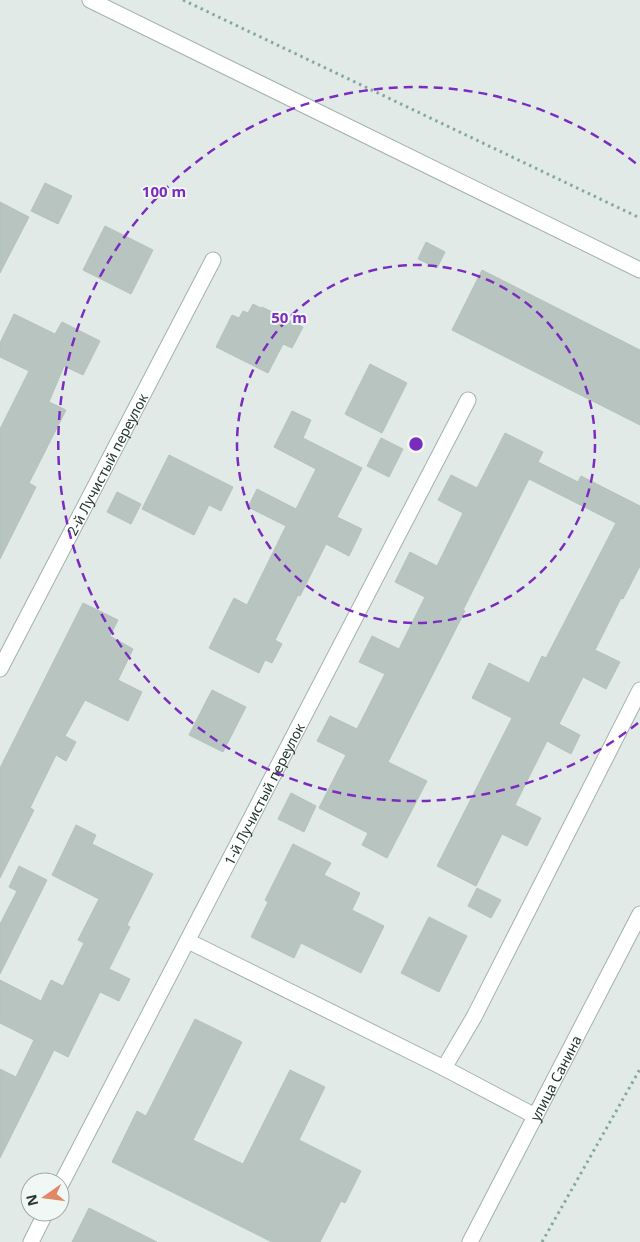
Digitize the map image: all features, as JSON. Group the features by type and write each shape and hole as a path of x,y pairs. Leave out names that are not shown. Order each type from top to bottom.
{"street":[{"path":"90,0 640,270"},
{"name":"2-й Лучистый переулок","path":"0,669 213,260"},
{"name":"1-й Лучистый переулок","path":"67,1172 468,400"},
{"path":"444,1068 474,1017 640,690"},
{"name":"улица Санина","path":"470,1242 640,914"},
{"path":"188,941 444,1068 535,1116"},
{"path":"31,1242 41,1222"}],"path":[{"path":"183,0 640,218"},
{"path":"542,1242 640,1069"}],"building":[{"path":"45,183 72,196 58,224 31,211"},
{"path":"0,202 29,217 0,273"},
{"path":"105,226 153,250 131,294 83,270"},
{"path":"426,242 445,252 437,268 418,259"},
{"path":"482,270 640,350 640,425 452,330"},
{"path":"253,304 303,327 292,348 283,344 268,373 216,347 232,315 239,318 243,311 248,313"},
{"path":"14,314 55,334 62,322 100,341 83,375 64,366 49,402 66,410 29,483 36,487 0,559 0,429 29,371 0,357 0,343"},
{"path":"370,364 407,383 382,433 345,414"},
{"path":"292,411 311,420 303,438 362,468 337,517 362,529 349,556 326,544 275,640 282,644 272,663 265,660 259,673 209,648 234,598 247,605 286,526 248,507 257,489 296,509 316,469 274,447"},
{"path":"505,433 543,452 538,462 578,482 581,476 640,506 640,566 623,599 621,598 595,650 620,662 606,689 583,677 559,724 580,735 571,754 547,741 515,805 541,818 527,846 502,834 476,886 437,866 512,718 472,698 489,663 529,683 542,656 546,658 616,523 529,479 463,610 465,611 388,762 427,781 387,858 362,845 368,833 319,808 346,755 317,741 330,716 357,729 385,674 359,662 372,636 399,649 425,597 395,582 410,552 437,566 463,513 438,500 451,475 477,488"},
{"path":"381,438 403,449 389,477 367,466"},
{"path":"169,455 233,487 221,511 209,505 194,535 142,509"},
{"path":"117,492 141,504 131,524 107,512"},
{"path":"83,603 118,620 110,636 133,649 118,680 142,692 128,721 85,700 65,736 76,742 66,761 56,755 30,808 34,810 0,878 0,768"},
{"path":"212,690 246,707 223,752 189,735"},
{"path":"291,793 316,806 304,832 278,819"},
{"path":"76,825 96,835 92,844 153,874 127,925 130,927 109,969 130,979 119,1001 100,992 68,1057 54,1050 0,1158 0,1069 16,1077 34,1040 0,1023 0,980 41,1001 51,980 63,986 84,943 78,940 99,899 52,875"},
{"path":"293,844 331,863 324,875 360,893 352,910 384,926 361,973 301,943 294,958 251,937 268,902 265,900"},
{"path":"19,866 47,880 0,974 0,924 17,891 9,887"},
{"path":"477,888 501,900 491,918 468,906"},
{"path":"429,917 467,936 439,992 401,973"},
{"path":"195,1019 242,1042 193,1140 243,1164 290,1070 325,1087 299,1140 361,1171 345,1203 341,1201 320,1242 272,1242 112,1162 137,1111 146,1116"},
{"path":"89,1208 157,1242 72,1242"}]}
